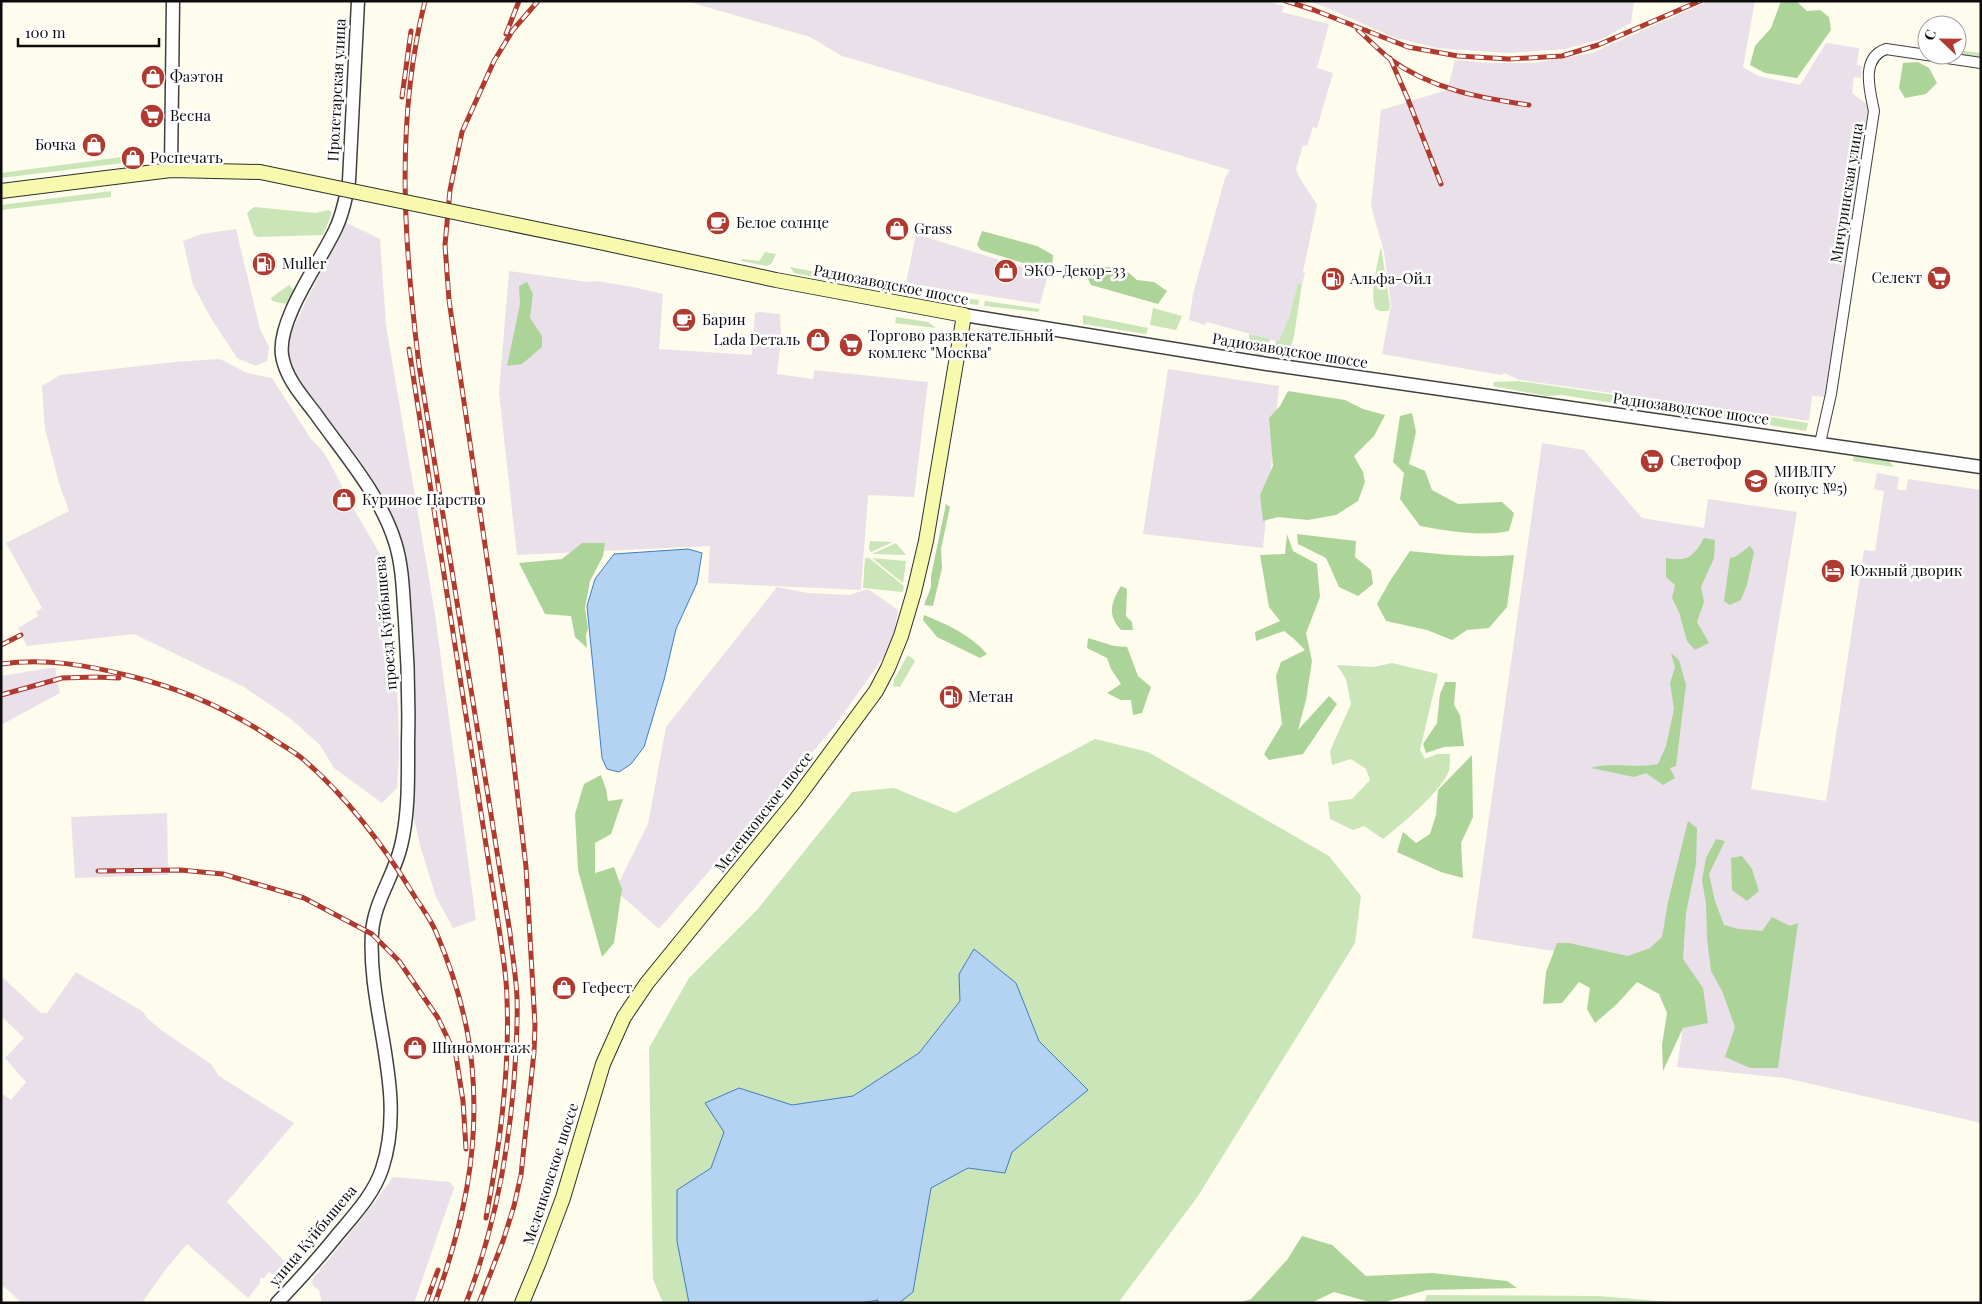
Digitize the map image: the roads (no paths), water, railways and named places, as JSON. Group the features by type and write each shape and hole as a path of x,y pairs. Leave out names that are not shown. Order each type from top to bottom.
{"main road":[{"name":"Радиозаводское шоссе","path":"1,191 172,170 260,172 776,280 964,315"},
{"name":"Меленковское шоссе","path":"522,1303 563,1198 603,1064 624,1017 647,983 795,801 876,691 888,668 901,636 926,541 964,315"}],"street":[{"path":"172,170 173,1"},
{"name":"Пролетарская улица","path":"349,181 358,1"},
{"name":"Мичуринская улица","path":"1820,444 1830,394 1874,111 1868,79 1871,62 1878,51 1886,49 1981,63"},
{"name":"проезд Куйбышева","path":"349,181 345,204 337,226 291,312 284,331 282,358 293,382 367,484 384,515 396,544 402,579 408,658 407,817 396,865 378,905 372,934 372,964 384,1043"},
{"name":"Радиозаводское шоссе","path":"964,315 1267,364 1981,467"},
{"name":"улица Куйбышева","path":"277,1303 362,1206 379,1178 388,1147 390,1125 384,1043"}],"water":[{"path":"688,549 702,553 697,583 676,629 664,680 644,747 631,764 619,772 607,769 602,758 587,606 595,579 614,554"},
{"path":"974,949 1016,983 1039,1041 1088,1090 1012,1152 1005,1173 968,1168 931,1188 913,1292 899,1303 877,1303 878,1300 861,1303 689,1303 677,1241 677,1190 711,1168 724,1132 705,1103 739,1088 792,1105 853,1096 919,1053 960,1001 959,974"}],"railway":[{"path":"425,1 409,91 406,137 405,183 409,274 419,365 510,933 517,997 514,1081 504,1166 492,1221 466,1303"},
{"path":"506,34 519,1"},
{"path":"479,1303 503,1241 521,1175 534,1052 535,1025 526,867 501,654 449,300 445,245 450,190 462,132 494,61 513,30 538,1"},
{"path":"1286,1 1408,47 1458,56 1509,59 1562,56 1598,45 1700,1"},
{"path":"1358,30 1390,59 1422,78 1456,91 1529,105"},
{"path":"402,97 411,31"},
{"path":"1390,58 1441,184"},
{"path":"409,349 505,968 508,1027 503,1109 496,1164 486,1218"},
{"path":"1,645 21,635"},
{"path":"1,664 50,662 98,669 150,681 222,709 256,728 304,760 351,807 391,860 429,919 443,948 464,1015 472,1066 474,1128 467,1187 454,1245 435,1303"},
{"path":"1,695 62,678 119,678"},
{"path":"98,871 180,870 223,874 304,898 372,934 399,961 438,1018 456,1056 463,1101 466,1149"},
{"path":"426,1303 438,1270"}],"place":[{"name":"Фаэтон","path":"153,77"},
{"name":"Весна","path":"152,116"},
{"name":"Бочка","path":"94,145"},
{"name":"Роспечать","path":"133,158"},
{"name":"Белое солнце","path":"718,223"},
{"name":"Grass","path":"897,229"},
{"name":"Muller","path":"264,264"},
{"name":"ЭКО-Декор-33","path":"1006,271"},
{"name":"Селект","path":"1939,278"},
{"name":"Альфа-Ойл","path":"1333,279"},
{"name":"Барин","path":"684,320"},
{"name":"Lada Dеталь","path":"818,340"},
{"name":"Торгово развлекательный комлекс \"Москва\"","path":"851,345"},
{"name":"Светофор","path":"1652,461"},
{"name":"МИВЛГУ (копус №5)","path":"1756,481"},
{"name":"Куриное Царство","path":"344,500"},
{"name":"Южный дворик","path":"1833,571"},
{"name":"Метан","path":"951,697"},
{"name":"Гефест","path":"564,988"},
{"name":"Шиномонтаж","path":"415,1048"}]}
